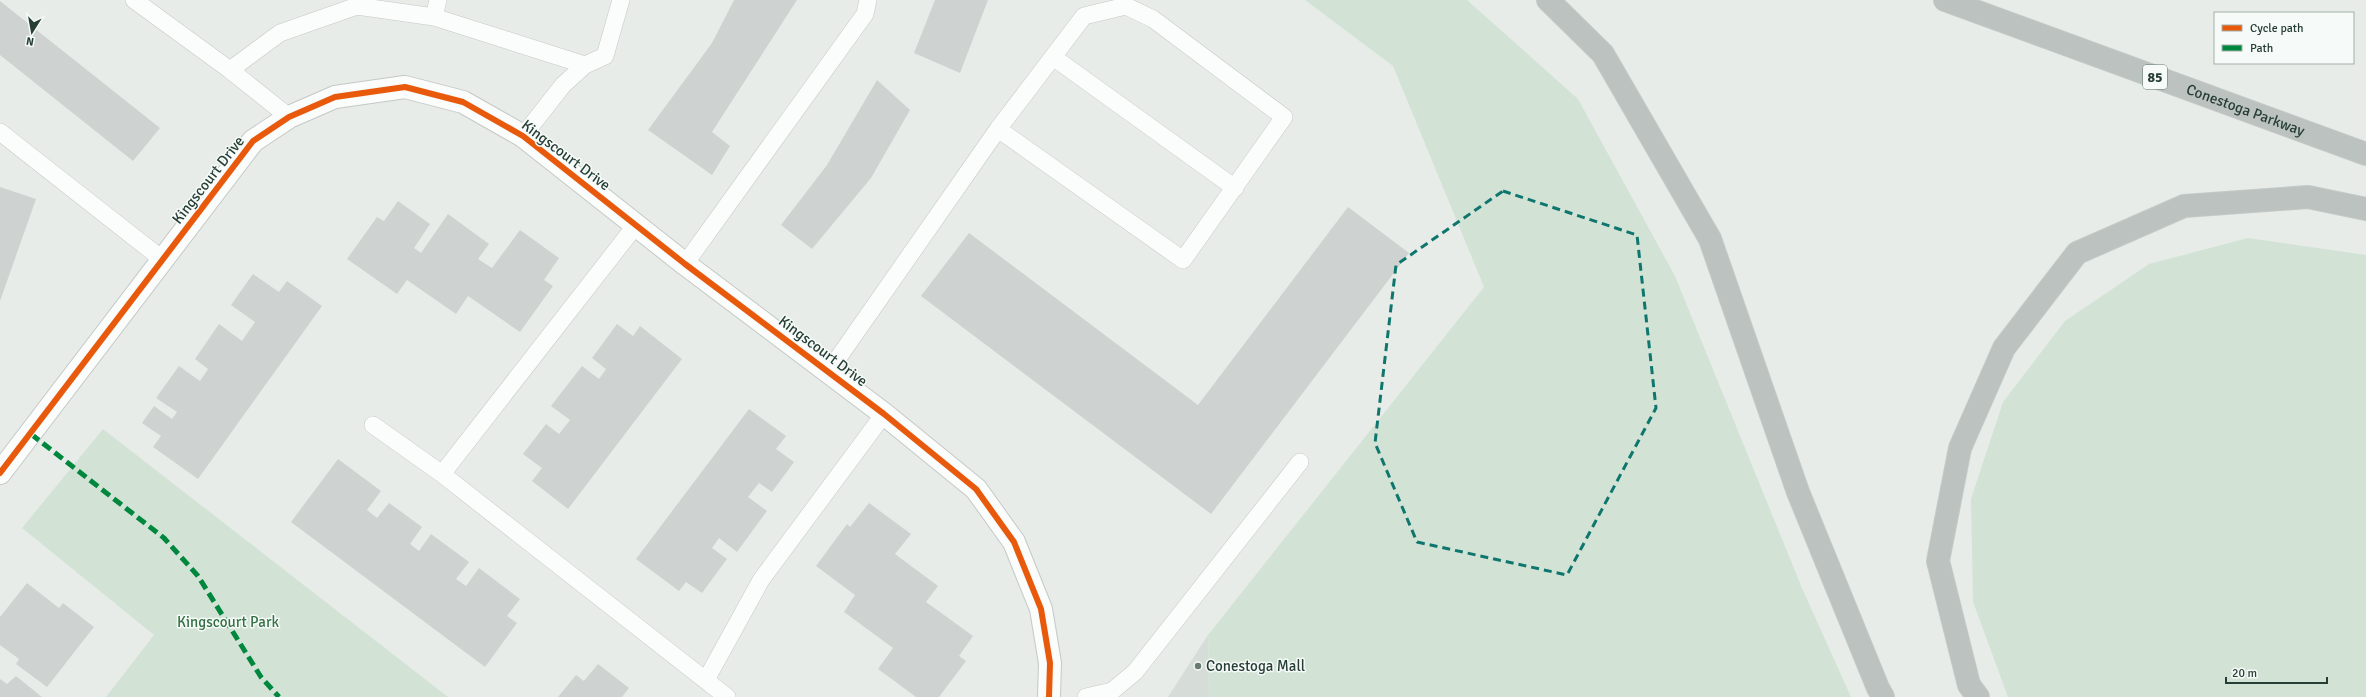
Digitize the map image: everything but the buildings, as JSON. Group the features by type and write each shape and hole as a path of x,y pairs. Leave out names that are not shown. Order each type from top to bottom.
{"highway":[{"path":"1548,0 1603,54 1710,239 1798,492 1883,697"},
{"name":"Conestoga Parkway","path":"1945,0 2366,154"},
{"path":"1978,697 1969,685 1938,561 1960,448 2004,348 2077,253 2184,206 2308,197 2366,209"}],"street":[{"name":"Kingscourt Drive","path":"0,472 253,141 288,117 335,97 405,87 463,102 523,136 686,264 884,414 976,489 1014,542 1041,610 1050,663 1048,697"}],"lane":[{"path":"134,0 230,70 288,117"},
{"path":"434,18 438,0"},
{"path":"523,136 563,85 585,65 605,56 621,0"},
{"path":"686,264 865,14 868,0"},
{"path":"230,70 280,33 357,6 378,5 434,18 585,65"},
{"path":"828,371 998,129 1084,16 1126,6 1153,19 1284,117 1183,260 998,129"},
{"path":"1053,57 1235,188"},
{"path":"0,132 163,260"},
{"path":"442,474 636,225"},
{"path":"706,680 761,580 884,414"},
{"path":"373,425 442,474 727,697"},
{"path":"1086,697 1112,690 1135,672 1300,462"}],"highlighted area":[{"path":"1503,191 1637,235 1656,408 1567,575 1417,542 1375,443 1396,265"}],"shaded area":[{"name":"Conestoga Mall","path":"1208,635 1209,697 1168,697"}],"green space":[{"path":"1305,0 1467,0 1578,99 1675,276 1802,588 1851,697 1209,697 1208,635 1484,287 1393,66"},
{"path":"2248,238 2366,255 2366,697 2008,697 1973,602 1971,499 2003,402 2065,321 2149,264"},
{"name":"Kingscourt Park","path":"103,429 448,697 106,697 154,635 22,528"}],"marked path":[{"path":"31,434 164,538 198,576 261,677 279,697"}],"cycle path":[{"path":"0,473 253,141 289,117 335,97 405,87 463,102 523,136 685,264 884,414 976,489 1014,542 1041,609 1050,663 1049,697"}],"place":[{"name":"Conestoga Mall","path":"1198,666"}]}
